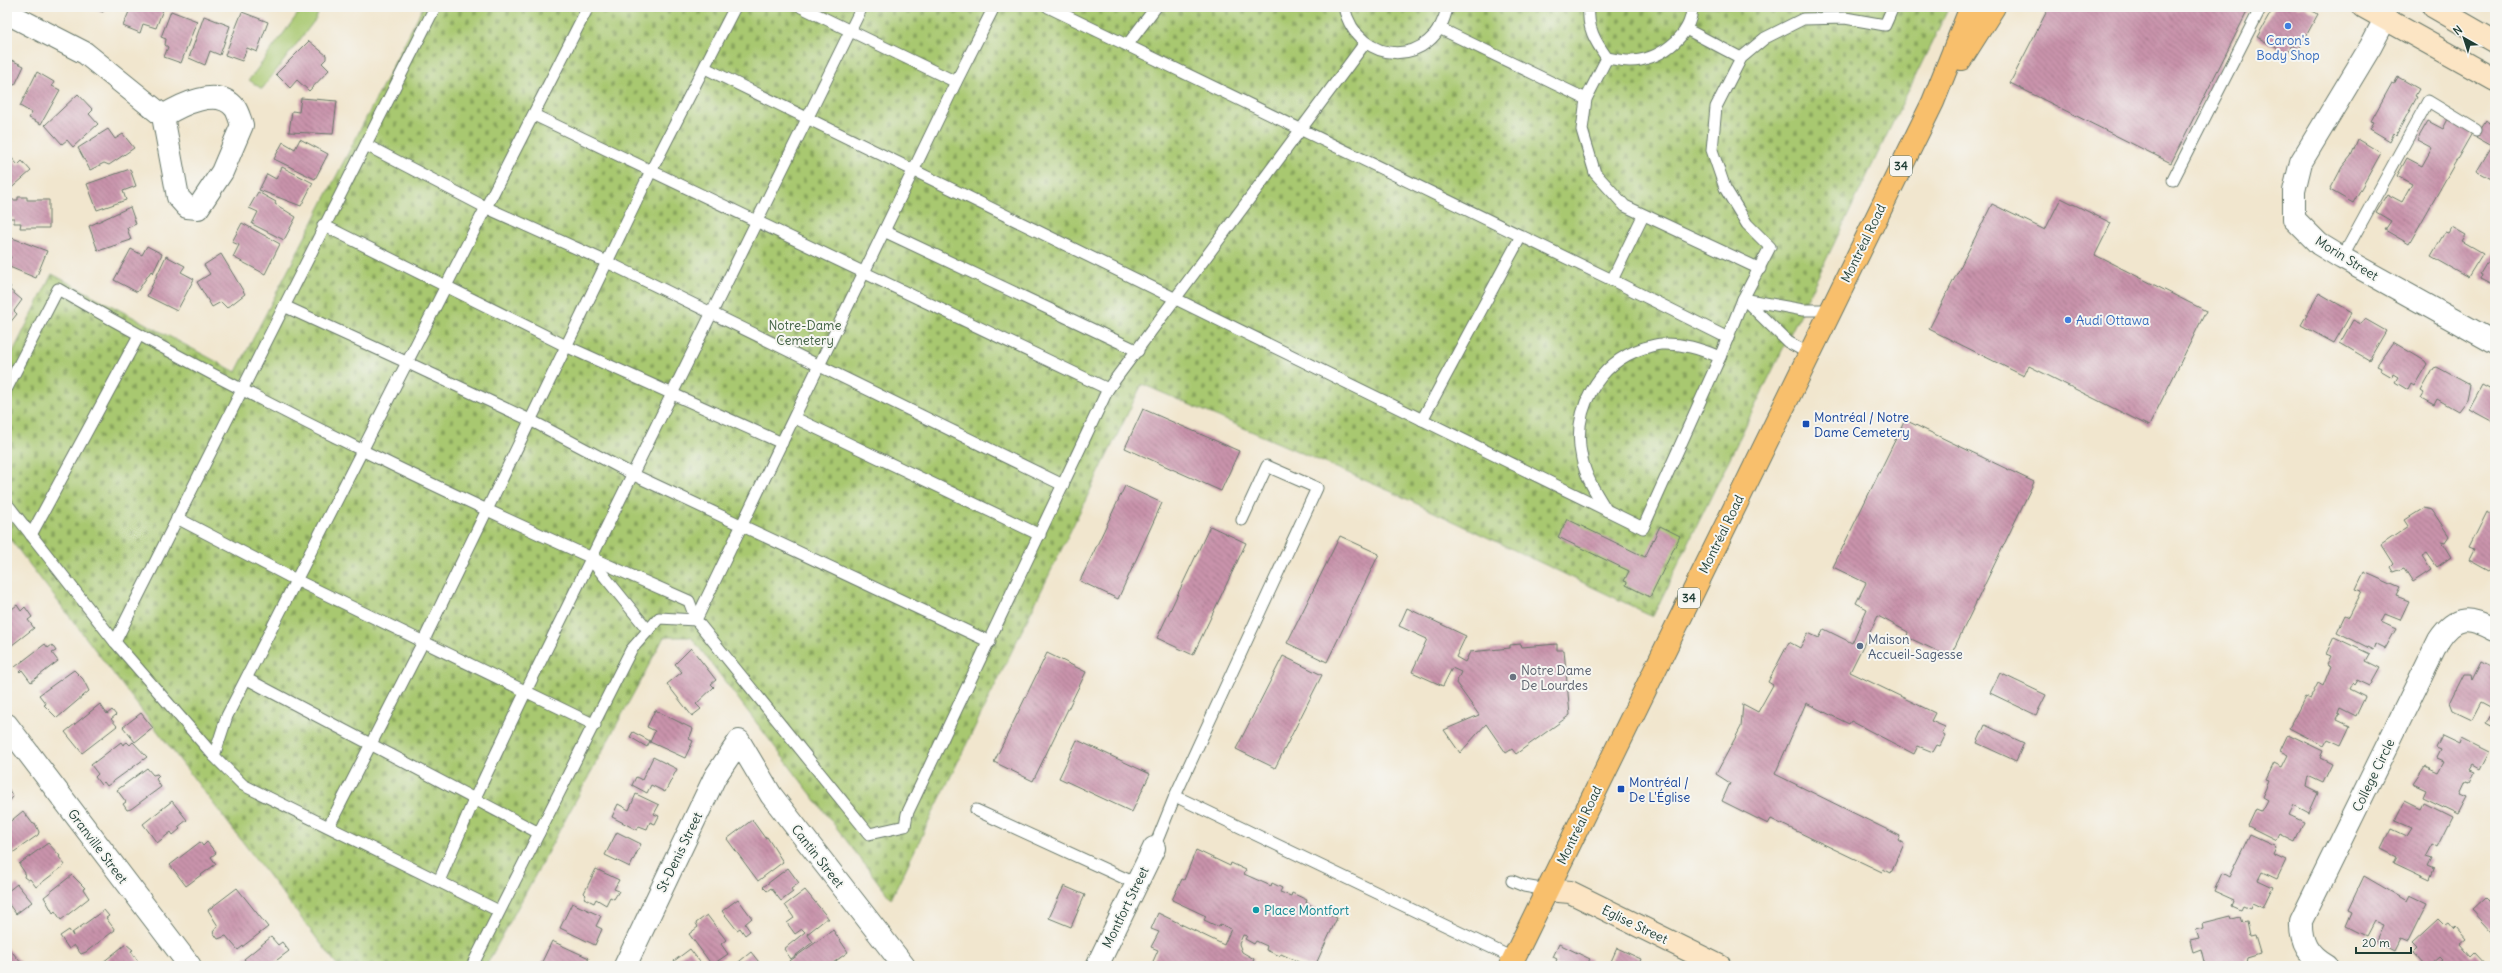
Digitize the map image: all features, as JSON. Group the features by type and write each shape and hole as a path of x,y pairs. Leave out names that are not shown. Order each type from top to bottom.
{"main road":[{"name":"Montréal Road","path":"1512,962 1829,310 1932,102 1971,7"},
{"name":"Montréal Road","path":"1932,102 1994,7"},
{"path":"2364,7 2495,80"},
{"path":"2434,7 2495,42"},
{"name":"Eglise Street","path":"1547,890 1570,892 1720,966"}],"street":[{"path":"7,13 85,53 163,116 178,197 187,207 198,208 222,172 242,125 235,108 224,99 213,98 196,101 177,107 163,116"},
{"name":"Morin Street","path":"2384,19 2371,46 2301,162 2294,191 2294,219 2320,244 2342,258 2495,343"},
{"name":"College Circle","path":"2326,966 2312,957 2304,945 2300,931 2301,921 2439,640 2448,627 2459,621 2474,620 2495,630"},
{"name":"Granville Street","path":"7,726 190,966"},
{"name":"St-Denis Street","path":"625,966 715,776 739,741"},
{"name":"Cantin Street","path":"739,741 771,795 904,966"},
{"name":"Montfort Street","path":"1097,966 1154,848"}],"lane":[{"path":"115,642 284,306 323,225 366,146 424,26 435,7"},
{"path":"214,756 227,716 588,7"},
{"path":"329,826 423,642 532,422 651,171 735,7"},
{"path":"801,7 956,82"},
{"path":"439,881 474,800 526,691 591,558 634,475 862,7"},
{"path":"696,620 741,525 821,366 956,82 994,7"},
{"path":"1048,7 1128,44 1728,338"},
{"path":"1128,44 1156,7"},
{"path":"1344,7 1347,21 1353,30 1366,43 1386,52 1403,53 1417,48 1432,39 1439,28 1447,7"},
{"path":"1589,7 1588,19 1593,40 1607,58 1629,62 1651,58 1667,49 1686,29 1692,7"},
{"path":"705,68 806,120 914,171 1643,528 1720,358 1743,299 1760,269 1770,247 1747,224 1725,188 1712,150 1716,107 1741,58 1765,38 1803,19 1844,18 1885,25 1893,7"},
{"path":"2173,180 2261,7"},
{"path":"1439,28 1586,99"},
{"path":"1686,29 1741,58"},
{"path":"7,388 58,289 241,390 591,558 689,601 696,620 869,834 906,826 907,814 990,642 1108,390 1138,352 1174,298 1366,43"},
{"path":"1607,58 1586,99 1582,130 1595,173 1625,206 1643,216 1760,269"},
{"path":"2342,258 2428,101 2476,130"},
{"path":"534,115 1108,390"},
{"path":"366,146 486,207 607,262 1063,485"},
{"path":"1612,280 1643,216"},
{"path":"323,225 568,346 782,443"},
{"path":"884,231 1138,352"},
{"path":"1422,420 1521,236"},
{"path":"1743,299 1803,310 1829,310"},
{"path":"1743,299 1788,342 1808,354"},
{"path":"284,306 532,422 634,475 990,642"},
{"path":"31,535 139,335"},
{"path":"1608,511 1593,489 1582,459 1579,428 1587,397 1604,371 1630,353 1660,344 1691,346 1720,358"},
{"path":"795,418 1040,536"},
{"path":"1154,848 1175,796 1317,488 1267,466 1242,520"},
{"path":"7,504 115,642 214,756 243,785 499,911"},
{"path":"177,518 296,580 595,725"},
{"path":"591,558 648,630"},
{"path":"472,966 632,650 659,618 696,620"},
{"path":"247,679 539,833"},
{"path":"1175,796 1512,962"},
{"path":"976,810 1136,884"},
{"path":"1512,881 1524,886 1547,890"}],"green space":[{"path":"303,7 321,7 315,20 262,89 249,80"},
{"name":"Notre-Dame Cemetery","path":"423,7 1949,7 1653,616 1392,492 1142,384 891,899 691,637 664,637 486,966 338,966 7,535 7,364 52,274 236,372"}],"building":[{"path":"91,7 105,7 103,12"},
{"path":"131,7 164,7 156,28 143,24 140,33 123,26"},
{"path":"2049,7 2242,7 2248,10 2171,163 2010,83"},
{"name":"Caron's Body Shop","path":"2274,7 2305,7 2318,14 2299,49 2292,45 2287,54 2257,37"},
{"path":"171,11 197,21 181,63 164,57 168,47 165,45 166,39 161,37"},
{"path":"242,12 268,22 257,52 247,48 242,61 225,55"},
{"path":"204,16 230,26 220,55 210,51 205,65 189,58"},
{"path":"309,41 326,55 326,59 322,63 329,70 309,91 297,80 290,88 276,74"},
{"path":"7,58 24,66 15,85 12,84 7,94"},
{"path":"37,72 54,82 52,86 60,90 41,124 29,118 32,113 20,106"},
{"path":"2398,77 2419,89 2415,96 2417,97 2396,135 2394,133 2390,141 2370,129 2374,122 2371,121 2392,83 2394,84"},
{"path":"78,94 93,110 89,114 98,124 73,147 67,140 62,144 45,125"},
{"path":"301,98 337,101 333,134 289,132 292,111 299,112"},
{"path":"2448,119 2472,133 2409,244 2385,230 2391,221 2376,212 2387,194 2402,202 2412,184 2397,176 2407,158 2422,166 2432,148 2417,140 2428,121 2443,129"},
{"path":"2486,121 2495,126 2495,181 2477,171 2492,146 2476,137"},
{"path":"108,129 115,139 123,134 134,148 109,165 104,163 90,170 78,148"},
{"path":"300,139 328,154 315,179 274,159 283,142 295,149"},
{"path":"2358,139 2381,153 2353,203 2330,190 2342,167 2351,156"},
{"path":"9,155 18,165 22,161 31,171 7,192 7,156"},
{"path":"282,167 313,183 301,206 259,190 267,174 276,179"},
{"path":"130,169 136,186 123,191 126,200 97,210 87,184"},
{"path":"258,192 276,202 275,204 296,217 284,240 252,224 258,212 249,208"},
{"path":"18,197 27,197 27,200 49,200 49,228 20,228 21,223 14,223 14,218 7,218 7,200 18,200"},
{"name":"Audi Ottawa","path":"2061,198 2111,223 2095,255 2206,311 2149,426 2029,366 2024,376 1929,329 1992,204 2045,230"},
{"path":"130,207 136,224 127,228 131,240 98,251 89,226"},
{"path":"242,223 280,244 265,274 233,257 239,245 232,242"},
{"path":"2452,227 2466,235 2462,241 2483,253 2468,277 2431,256 2445,232 2448,233"},
{"path":"7,236 47,251 36,278 7,266 11,257 7,255"},
{"path":"147,246 162,254 153,273 151,271 137,292 114,280 131,249 142,255"},
{"path":"2493,252 2495,253 2495,285 2481,278 2482,275 2480,274"},
{"path":"221,254 245,294 227,308 221,302 212,307 197,282 210,274 204,265"},
{"path":"166,256 185,266 181,272 194,279 177,311 147,296"},
{"path":"7,284 11,287 9,289 22,300 14,311 17,314 9,324 7,323"},
{"path":"2319,293 2352,312 2334,343 2301,325"},
{"path":"2365,319 2386,331 2369,360 2340,343 2353,320 2361,324"},
{"path":"2393,342 2425,361 2427,364 2414,386 2411,384 2408,390 2395,382 2398,377 2393,374 2392,377 2380,370 2381,367 2377,365"},
{"path":"2437,367 2470,385 2467,399 2458,411 2437,399 2434,405 2421,398 2424,393 2421,391 2434,368"},
{"path":"2482,385 2495,392 2495,423 2469,409"},
{"path":"1143,409 1239,451 1221,491 1125,448"},
{"path":"1905,420 2034,482 1950,657 1907,637 1908,632 1878,616 1850,672 1935,713 1931,721 1945,727 1942,734 1945,736 1940,746 1937,745 1933,752 1918,746 1914,754 1851,721 1849,724 1806,703 1775,774 1900,836 1898,840 1904,844 1891,873 1883,869 1882,872 1771,819 1768,824 1722,801 1730,783 1716,774 1741,727 1743,704 1758,712 1773,685 1768,682 1789,642 1800,648 1808,633 1819,638 1824,629 1852,643 1867,609 1856,603 1866,583 1833,567"},
{"path":"1125,486 1162,503 1118,599 1080,581"},
{"path":"2424,508 2432,510 2449,536 2445,542 2441,541 2451,557 2437,567 2427,553 2422,556 2431,570 2413,582 2404,568 2393,572 2390,567 2393,564 2381,545 2409,526 2405,520"},
{"path":"2487,512 2495,516 2495,559 2489,571 2469,560 2474,550 2469,548"},
{"path":"1567,519 1645,557 1660,526 1680,536 1650,597 1626,585 1627,582 1624,581 1629,571 1558,537"},
{"path":"1210,526 1246,543 1193,655 1157,638"},
{"path":"1340,536 1379,554 1327,662 1287,643"},
{"path":"2364,572 2400,588 2396,596 2409,601 2400,620 2385,614 2381,622 2396,629 2385,649 2375,644 2373,650 2337,632 2345,615 2349,617 2362,591 2356,589"},
{"path":"17,605 21,611 25,607 32,617 28,620 34,628 7,649 7,613"},
{"name":"Notre Dame De Lourdes","path":"1407,608 1466,636 1456,657 1465,662 1470,652 1510,648 1510,645 1521,644 1522,647 1557,644 1557,650 1564,650 1570,715 1516,754 1512,749 1506,753 1486,724 1460,753 1444,730 1479,715 1456,683 1461,672 1452,668 1443,686 1412,672 1427,639 1399,626"},
{"path":"2334,637 2370,654 2366,661 2380,668 2370,686 2357,680 2354,685 2352,683 2349,689 2365,697 2356,716 2340,708 2338,713 2340,714 2337,720 2350,726 2341,745 2328,739 2324,746 2289,728 2305,697 2310,699 2318,683 2323,686 2331,666 2327,664 2331,656 2326,654"},
{"path":"45,644 48,648 52,645 56,651 52,653 58,661 31,682 22,670 20,672 15,667"},
{"path":"691,648 716,680 711,684 714,687 696,704 701,709 692,716 667,684 682,672 675,664"},
{"path":"1047,653 1086,672 1033,781 994,762"},
{"path":"1283,656 1322,675 1275,768 1236,749"},
{"path":"2481,661 2495,668 2495,729 2486,724 2494,709 2481,702 2472,719 2453,710 2450,702 2464,674 2471,674 2472,679"},
{"path":"74,670 83,679 89,691 57,718 44,705 46,704 39,695"},
{"path":"2000,673 2046,695 2036,715 1990,693"},
{"path":"100,704 107,714 112,710 116,715 111,719 117,726 82,753 65,732"},
{"path":"655,710 693,729 689,739 693,741 685,758 650,742 655,731 647,727"},
{"path":"141,713 153,728 135,742 123,727"},
{"path":"1985,725 2024,743 2016,761 1977,743"},
{"path":"633,732 650,741 647,747 630,737"},
{"path":"2288,734 2323,751 2320,758 2332,764 2323,783 2308,776 2306,787 2318,793 2309,813 2294,805 2289,815 2304,822 2295,842 2279,834 2276,840 2248,826 2256,809 2261,811 2267,800 2262,797 2269,781 2266,780 2274,763 2282,767 2288,755 2280,751"},
{"path":"2442,736 2459,744 2461,738 2489,752 2480,769 2473,765 2470,770 2475,772 2470,782 2466,781 2460,794 2467,797 2458,814 2423,797 2426,790 2413,784 2425,766 2438,772 2444,761 2437,758 2441,750 2436,748"},
{"path":"1077,740 1150,774 1132,812 1059,778"},
{"path":"121,742 123,745 127,742 130,745 133,742 147,757 107,786 104,782 101,785 95,777 98,774 91,765"},
{"path":"653,757 677,769 665,792 651,785 647,793 632,785 636,777 642,780"},
{"path":"147,768 153,775 157,774 159,776 156,779 161,787 131,809 127,810 123,804 126,802 117,790"},
{"path":"8,788 13,797 7,804 7,789"},
{"path":"636,794 659,805 654,814 659,816 655,824 650,822 647,829 639,826 637,830 612,817 618,804 629,810"},
{"path":"172,801 187,820 178,827 180,829 173,835 171,832 157,843 143,824"},
{"path":"2405,801 2421,809 2424,803 2452,817 2437,847 2432,844 2425,857 2431,859 2427,867 2434,870 2430,880 2394,863 2397,857 2381,849 2391,829 2406,836 2411,828 2395,821"},
{"path":"23,811 33,824 35,823 39,832 38,835 11,854 7,848 7,824"},
{"path":"752,820 765,838 767,837 783,862 758,881 727,839"},
{"path":"617,832 641,844 630,867 605,855"},
{"path":"2250,834 2274,845 2276,847 2273,854 2286,860 2277,879 2262,872 2258,880 2273,887 2263,908 2252,903 2250,908 2243,905 2241,909 2232,905 2234,900 2214,891 2222,873 2229,877"},
{"path":"200,842 203,846 207,842 216,853 211,857 216,864 186,886 170,865"},
{"path":"48,843 60,856 59,857 65,865 36,887 30,879 28,880 24,877 25,873 19,864"},
{"name":"Place Montfort","path":"1196,850 1230,866 1231,863 1246,870 1244,874 1271,886 1272,883 1282,888 1280,892 1291,896 1292,893 1307,900 1306,903 1337,918 1315,966 1307,966 1281,954 1280,956 1266,950 1267,946 1256,941 1254,944 1245,939 1247,936 1243,935 1239,944 1242,952 1254,959 1251,966 1151,966 1158,950 1151,947 1159,932 1151,929 1158,913 1224,945 1231,929 1220,924 1219,927 1204,920 1206,916 1172,900 1182,879 1184,880"},
{"path":"788,868 799,883 791,889 793,892 781,901 771,888 767,891 763,887"},
{"path":"596,869 619,880 614,889 619,891 614,899 610,897 606,905 596,899 594,903 584,898 586,895 584,893"},
{"path":"72,875 85,888 83,889 89,898 61,920 55,911 53,913 44,897"},
{"path":"2364,876 2407,901 2410,895 2427,903 2408,941 2401,938 2395,950 2376,940 2383,925 2374,921 2366,936 2346,926 2352,912 2348,910"},
{"path":"17,884 32,902 16,914 7,902 7,892"},
{"path":"1064,886 1085,895 1071,927 1049,918"},
{"path":"237,888 268,927 238,950 226,936 218,939 213,932 218,926 208,910"},
{"path":"805,890 829,919 826,919 807,934 813,942 791,959 784,949 805,932 802,929 795,934 787,923 794,918 785,905"},
{"path":"2486,897 2492,903 2495,900 2493,933 2472,910"},
{"path":"738,899 752,918 745,924 750,931 745,935 740,928 737,930 722,911"},
{"path":"572,903 601,916 596,926 602,929 595,945 560,928"},
{"path":"104,910 109,916 106,918 115,930 86,952 81,954 74,945 69,949 60,936 69,930 73,936 72,933"},
{"path":"707,915 726,940 721,944 728,954 712,965 689,934 698,927 696,923"},
{"path":"2231,916 2232,919 2240,917 2242,923 2247,922 2250,937 2255,936 2260,953 2247,957 2245,966 2205,966 2201,949 2193,952 2190,941 2199,939 2196,930 2204,928 2203,923"},
{"path":"2438,919 2445,926 2448,924 2453,930 2455,928 2465,940 2460,944 2471,957 2475,953 2487,966 2440,966 2438,964 2443,960 2440,957 2430,966 2426,966 2413,952 2417,948 2412,943"},
{"path":"833,930 848,952 829,966 790,966 787,963"},
{"path":"271,937 278,945 282,942 289,951 269,966 249,966 244,959"},
{"path":"552,941 589,958 585,966 541,964"},
{"path":"126,944 133,950 131,951 140,964 137,966 98,966"},
{"path":"1559,944 1590,959 1586,966 1554,966 1557,959 1553,957"},
{"path":"7,948 13,953 22,964 7,966"},
{"path":"1617,948 1641,959 1638,966 1609,966"},
{"path":"690,949 703,966 676,966 677,965 674,961"},
{"path":"751,952 762,966 735,965"}],"place":[{"name":"Caron's Body Shop","path":"2288,26"},
{"name":"Audi Ottawa","path":"2068,320"},
{"name":"Montréal / Notre Dame Cemetery","path":"1806,424"},
{"name":"Maison Accueil-Sagesse","path":"1860,646"},
{"name":"Notre Dame De Lourdes","path":"1513,677"},
{"name":"Montréal / De L'Église","path":"1621,789"},
{"name":"Place Montfort","path":"1256,910"}]}
